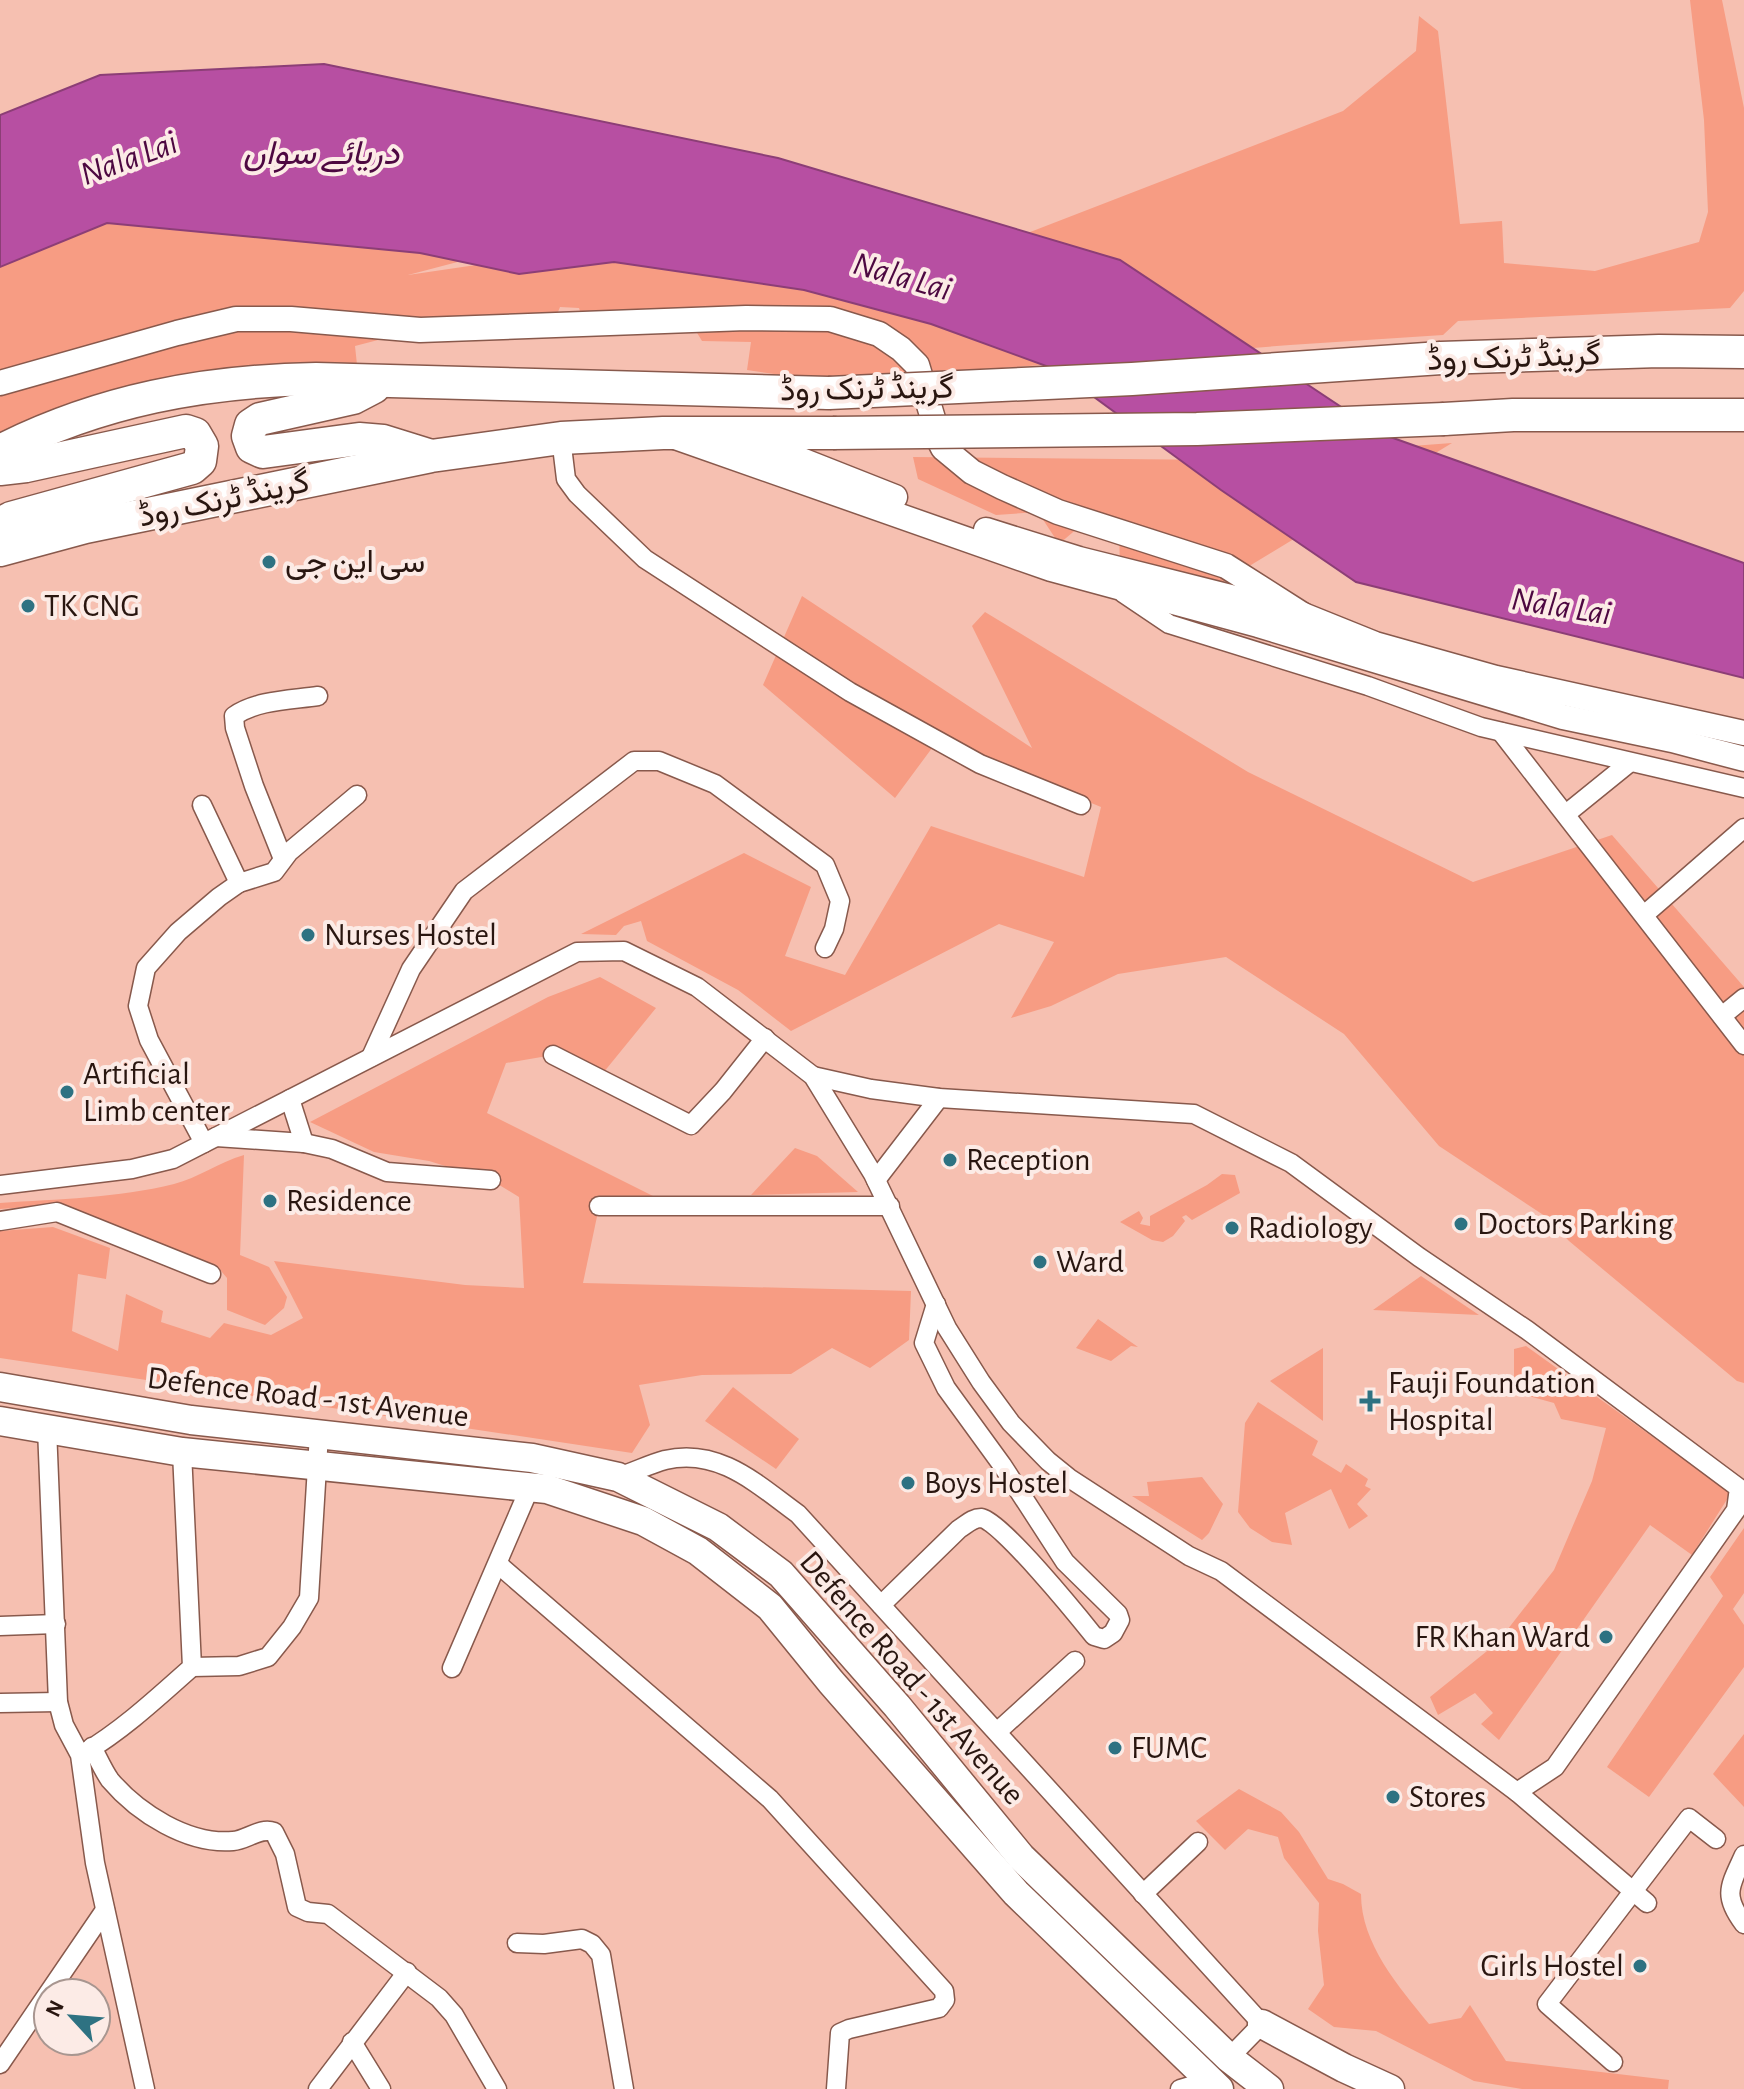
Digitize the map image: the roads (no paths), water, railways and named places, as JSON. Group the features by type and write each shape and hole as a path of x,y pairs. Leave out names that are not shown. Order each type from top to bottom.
{"highway":[{"name":"گرینڈ ٹرنک روڈ","path":"0,451 77,418 137,400 200,386 286,380 829,393 1132,379 1441,358 1659,351 1744,352"},
{"path":"384,382 353,398 260,419 251,425 248,436 252,447 263,452 359,439 383,441 431,456"},
{"name":"گرینڈ ٹرنک روڈ","path":"0,550 85,527 431,456 561,438 663,433 1197,429 1513,415 1744,415"},
{"path":"0,469 186,431 195,434 202,446 200,461 192,468 11,518 0,524"}],"main road":[{"path":"0,383 236,319 291,319 420,330 746,318 830,319 879,334 917,365 943,448 972,472 1058,512 1226,566 1303,615"},
{"path":"663,433 1051,569 1258,625 1563,717 1744,759"},
{"path":"732,433 955,520 1079,559 1303,615 1375,644 1496,678 1744,733"},
{"name":"Defence Road - 1st Avenue","path":"0,1387 191,1420 532,1458 618,1477 718,1527 781,1574 897,1706 1021,1857 1229,2058 1269,2089"},
{"path":"0,1421 182,1452 547,1489 643,1521 698,1551 770,1607 831,1682 1016,1893 1214,2085"},
{"path":"1262,2024 1390,2089"}],"street":[{"path":"561,438 566,479 577,494 645,559 850,692 980,764 1081,805"},
{"path":"1114,587 1169,624 1501,732 1744,788"},
{"path":"283,859 254,786 234,716 244,709 260,705 318,696"},
{"path":"1501,732 1744,1045"},
{"path":"371,1057 411,969 464,891 634,761 659,761 715,784 825,865 840,901 834,929 825,948"},
{"path":"1566,814 1629,763"},
{"path":"210,1140 149,1040 138,1006 146,968 178,932 239,883 274,872 283,859 357,795"},
{"path":"202,805 239,883"},
{"path":"1644,915 1744,828"},
{"path":"0,1185 132,1169 173,1159 577,952 624,951 697,987 813,1076 890,1206 947,1328 1011,1423 1048,1461 1189,1556 1221,1571 1517,1792 1640,1897"},
{"path":"1722,1016 1744,998"},
{"path":"553,1055 691,1125 765,1038"},
{"path":"813,1076 871,1089 939,1098 1194,1114 1291,1163 1419,1257 1527,1330 1739,1488 1736,1510 1555,1767 1517,1792"},
{"path":"876,1180 939,1098"},
{"path":"290,1099 304,1143"},
{"path":"210,1140 304,1143 332,1149 387,1172 491,1180"},
{"path":"599,1206 890,1206"},
{"path":"0,1221 57,1212 211,1274"},
{"path":"881,1605 959,1529 973,1519 982,1518 1013,1543 1094,1636 1104,1639 1113,1633 1120,1620 1118,1614 1065,1562 1002,1465 946,1388 924,1343 936,1304"},
{"path":"47,1428 58,1702 64,1725 118,1787 173,1830 196,1838 219,1841 235,1841 268,1830 274,1832 285,1854 297,1907 308,1912 328,1914 439,1998 454,2015 497,2089"},
{"path":"86,1751 147,1708 192,1667 239,1666 268,1657 292,1627 309,1598 319,1434"},
{"path":"182,1452 192,1667"},
{"path":"618,1477 667,1459 711,1458 735,1469 798,1514 1262,2024 1229,2058"},
{"path":"452,1668 530,1487"},
{"path":"499,1565 770,1799 944,1991 945,2000 939,2008 840,2033 836,2089"},
{"path":"0,1626 56,1624"},
{"path":"997,1732 1075,1661"},
{"path":"0,1703 58,1702"},
{"path":"86,1751 95,1863 145,2089"},
{"path":"1613,2062 1547,2004 1640,1897 1689,1818 1716,1839"},
{"path":"1143,1894 1198,1842"},
{"path":"1744,1855 1730,1886 1731,1907 1744,1924"},
{"path":"0,2064 105,1910"},
{"path":"517,1943 544,1944 582,1939 592,1944 601,1955 624,2089"},
{"path":"318,2089 407,1972"},
{"path":"352,2042 381,2089"},
{"path":"1180,2089 1214,2085"}],"water":[{"name":"دریائے سواں","path":"324,64 778,158 1120,260 1382,434 1744,563 1744,678 1356,582 1221,490 1057,370 931,324 804,290 614,262 519,274 420,253 107,223 0,267 0,115 100,75"}],"place":[{"name":"سی این جی","path":"269,562"},
{"name":"TK CNG","path":"28,606"},
{"name":"Nurses Hostel","path":"308,935"},
{"name":"Artificial Limb center","path":"67,1092"},
{"name":"Reception","path":"950,1160"},
{"name":"Residence","path":"270,1201"},
{"name":"Doctors Parking","path":"1461,1224"},
{"name":"Radiology","path":"1232,1228"},
{"name":"Ward","path":"1040,1262"},
{"name":"Fauji Foundation Hospital","path":"1370,1401"},
{"name":"Boys Hostel","path":"908,1483"},
{"name":"FR Khan Ward","path":"1606,1637"},
{"name":"FUMC","path":"1115,1748"},
{"name":"Stores","path":"1393,1797"},
{"name":"Girls Hostel","path":"1640,1966"}],"water label":[{"name":"Nala Lai","path":"129,159"},
{"name":"Nala Lai","path":"902,277"},
{"name":"Nala Lai","path":"1561,607"}]}
